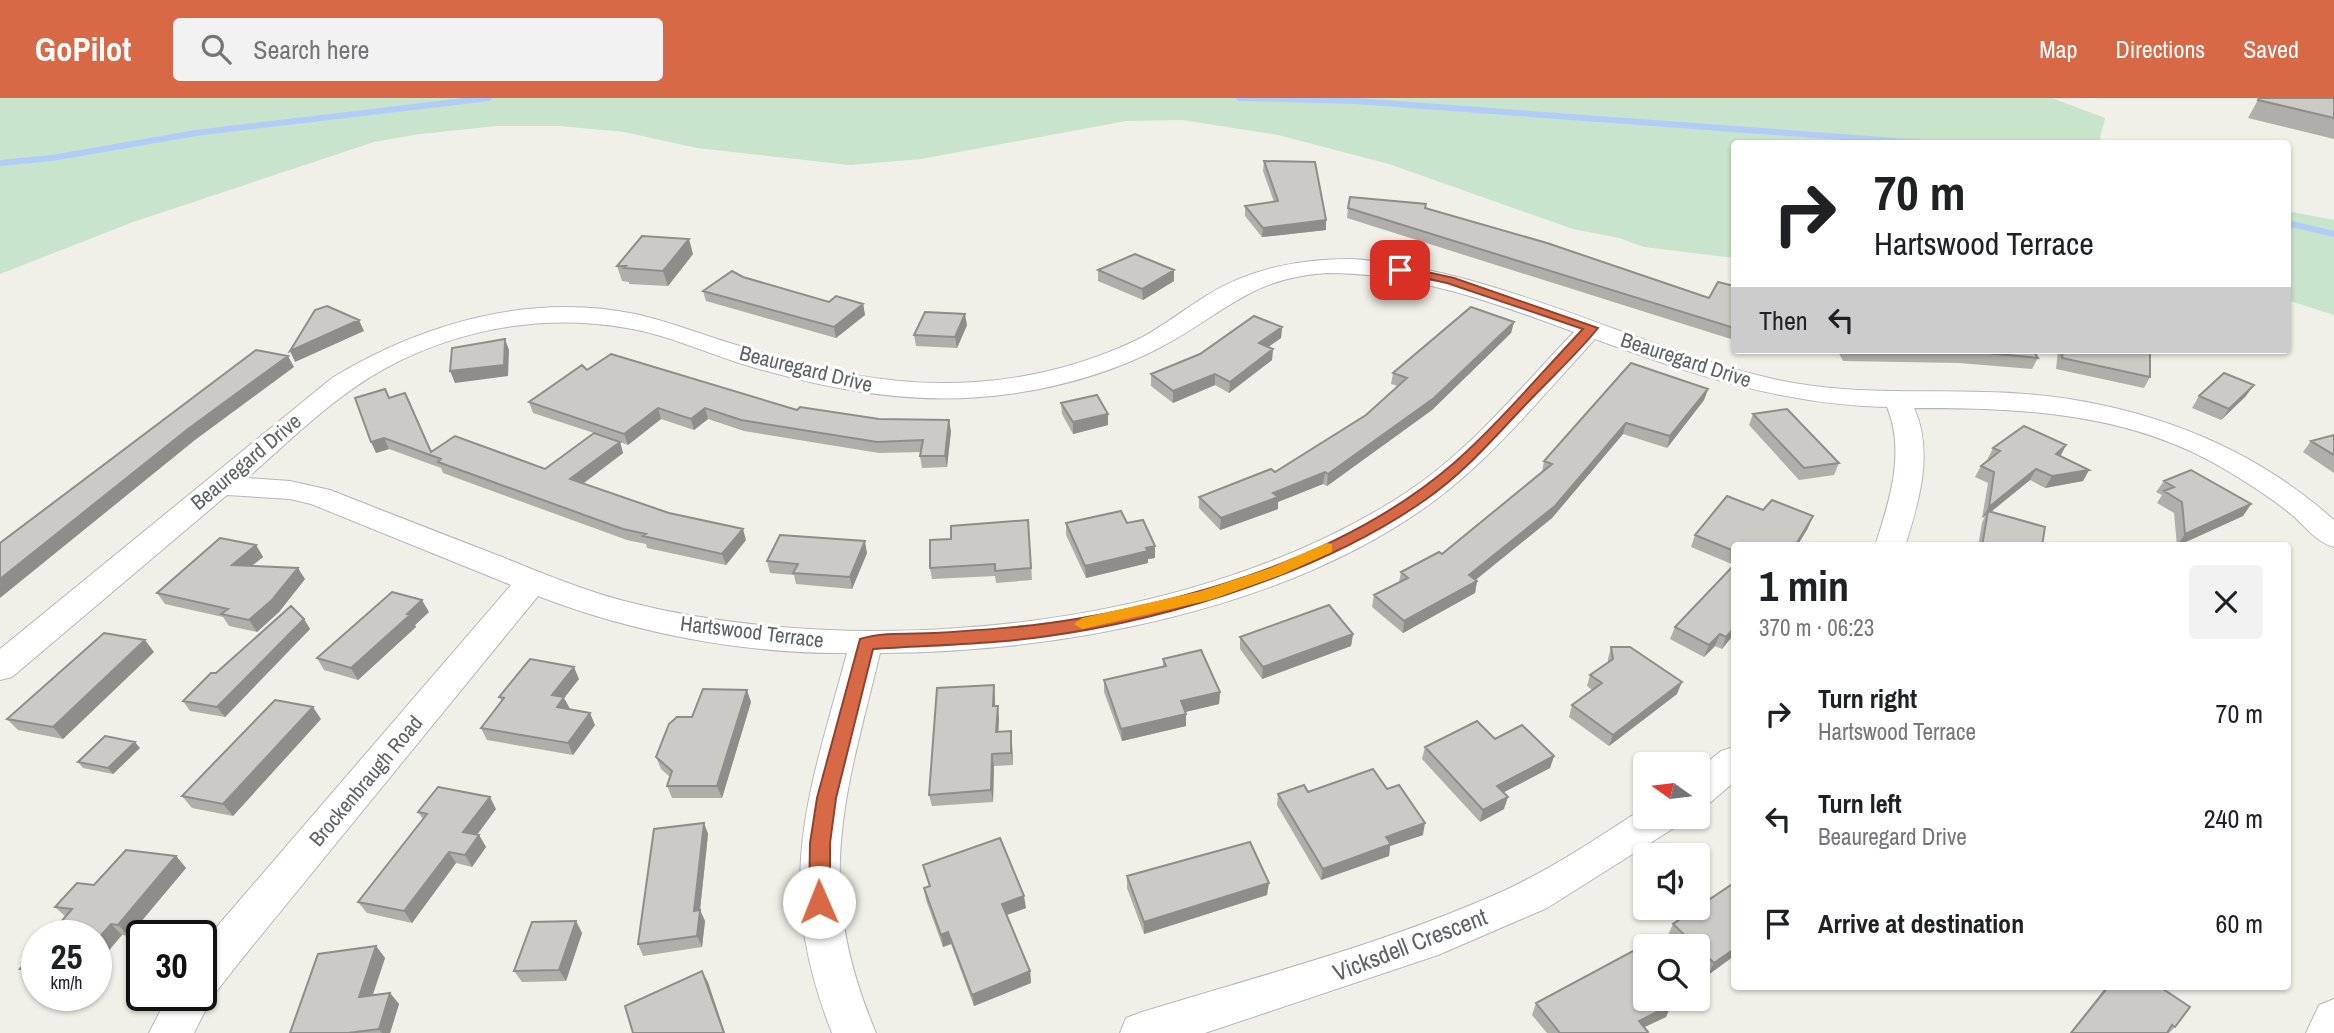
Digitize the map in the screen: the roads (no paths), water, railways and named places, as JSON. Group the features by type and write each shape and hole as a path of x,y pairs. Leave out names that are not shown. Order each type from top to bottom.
{"street":[{"name":"Beauregard Drive","path":"0,668 341,384 375,363 458,330 524,316 583,314 633,321 811,375 881,388 931,391 1011,385 1068,374 1112,360 1165,336 1239,287 1277,274 1320,266 1382,267 1450,280 1763,385 1847,399 2043,403 2114,416 2206,449 2268,483 2297,504 2334,537"},
{"name":"Hartswood Terrace","path":"219,485 290,490 320,497 579,600 639,617 718,632 813,642 866,643 1007,635 1078,624 1204,596 1275,572 1353,536 1419,497 1460,465 1591,328"},
{"path":"1891,542 1900,516 1910,434 1897,400"},
{"name":"Brockenbraugh Road","path":"217,960 531,581"},
{"path":"853,1033 834,978 821,920 818,883 826,798 866,643"},
{"path":"1710,781 1731,764"},
{"name":"Vicksdell Crescent","path":"1142,1033 1381,959 1503,909 1595,860 1640,830"},
{"path":"171,1033 183,1011"},
{"path":"2328,1033 2334,1019"}],"waterway":[{"path":"0,163 52,158 196,133 489,98"},
{"path":"1239,98 1356,101 1883,140"},
{"path":"2291,224 2334,234"}]}
